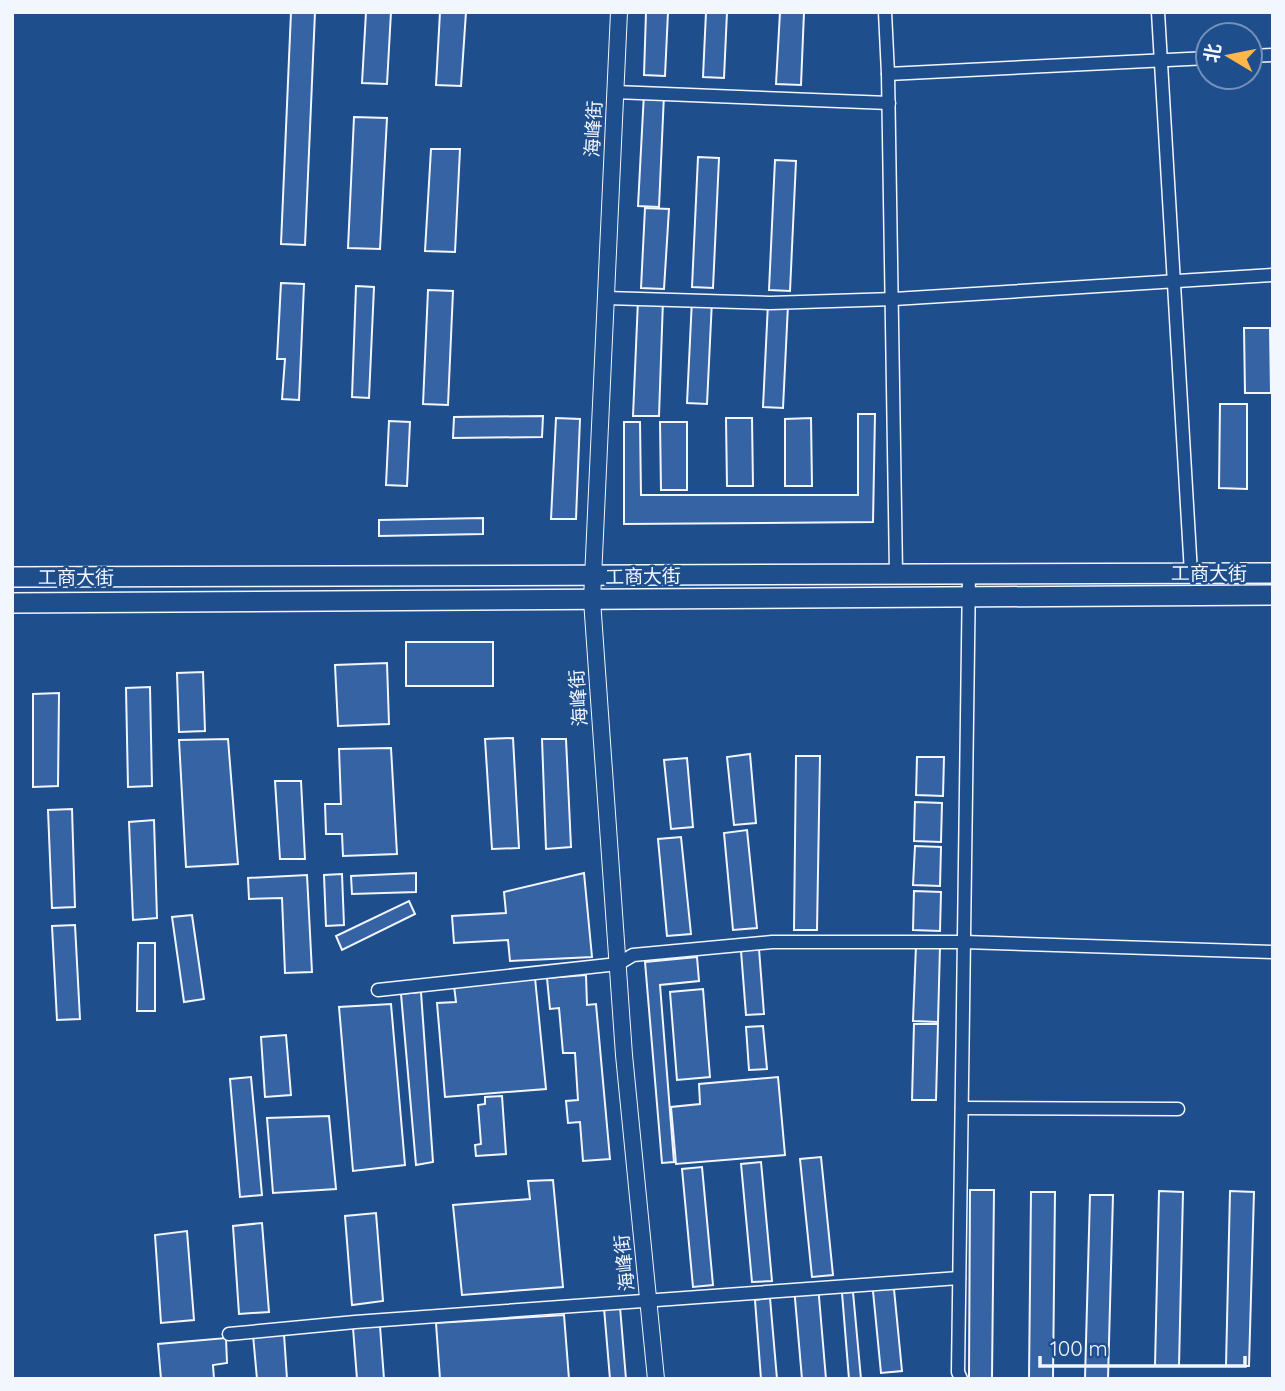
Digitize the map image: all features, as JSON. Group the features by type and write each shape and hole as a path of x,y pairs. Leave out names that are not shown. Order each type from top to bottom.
{"main road":[{"name":"工商大街","path":"12,577 1273,573"},
{"name":"工商大街","path":"12,603 1273,595"}],"street":[{"name":"海峰街","path":"619,12 592,600 624,1055 656,1379"},
{"path":"885,12 889,103 896,573"},
{"path":"1158,12 1191,573"},
{"path":"888,74 1194,59"},
{"path":"615,92 889,103"},
{"path":"606,298 770,303 894,299 1273,275"},
{"path":"961,1379 958,1372 969,573"},
{"path":"378,990 618,964 634,955 772,942 964,942 1273,953"},
{"path":"962,1108 1178,1109"},
{"path":"229,1334 959,1278"}],"building":[{"path":"291,12 315,12 305,245 281,244"},
{"path":"366,12 391,12 387,84 362,83"},
{"path":"440,12 466,12 461,86 436,85"},
{"path":"646,12 668,12 665,76 644,75"},
{"path":"706,12 727,12 724,78 703,77"},
{"path":"780,12 804,12 801,85 776,84"},
{"path":"644,93 664,94 659,207 638,206"},
{"path":"354,117 387,118 380,249 348,248"},
{"path":"431,149 460,149 455,252 425,251"},
{"path":"698,157 719,158 713,288 692,287"},
{"path":"775,160 796,161 790,291 769,290"},
{"path":"645,208 669,209 664,289 641,288"},
{"path":"281,283 304,284 299,400 282,399 285,359 277,359"},
{"path":"356,286 374,287 369,398 352,397"},
{"path":"428,290 453,291 448,405 423,404"},
{"path":"692,299 712,300 707,404 687,403"},
{"path":"638,300 663,300 659,416 633,416"},
{"path":"768,303 788,305 783,408 763,407"},
{"path":"1244,328 1270,328 1271,393 1245,393"},
{"path":"1220,404 1247,404 1247,489 1219,488"},
{"path":"858,414 875,414 873,522 624,524 624,422 640,422 641,495 858,495"},
{"path":"543,416 542,437 453,438 454,417"},
{"path":"556,418 580,419 576,519 551,519"},
{"path":"726,418 752,418 753,486 727,486"},
{"path":"811,418 812,486 785,486 785,419"},
{"path":"389,421 410,422 407,486 386,485"},
{"path":"660,422 687,422 687,490 661,490"},
{"path":"483,518 483,534 379,536 379,520"},
{"path":"406,642 493,642 493,686 406,686"},
{"path":"387,663 389,724 338,726 335,665"},
{"path":"203,672 205,731 179,732 177,673"},
{"path":"150,687 152,786 128,787 126,688"},
{"path":"59,693 58,786 33,787 33,694"},
{"path":"513,738 519,848 492,849 485,739"},
{"path":"228,739 238,864 186,867 179,740"},
{"path":"542,739 566,739 571,847 546,849"},
{"path":"391,748 397,854 343,856 342,834 326,834 325,804 341,804 339,749"},
{"path":"750,754 756,823 734,825 727,757"},
{"path":"796,756 820,756 817,930 794,930"},
{"path":"917,757 944,757 943,796 916,795"},
{"path":"687,758 693,827 671,829 664,760"},
{"path":"275,781 301,781 305,859 280,859"},
{"path":"915,802 942,803 941,842 914,841"},
{"path":"72,809 75,907 52,908 48,810"},
{"path":"154,820 157,918 133,920 129,822"},
{"path":"747,830 757,928 733,930 724,833"},
{"path":"681,837 691,934 667,936 658,839"},
{"path":"915,846 941,847 940,886 913,885"},
{"path":"416,873 416,892 352,894 351,876"},
{"path":"584,873 592,957 510,961 508,940 454,943 452,916 506,913 504,892"},
{"path":"342,874 344,925 326,926 324,875"},
{"path":"307,875 312,972 285,973 282,898 249,899 248,878"},
{"path":"914,891 941,892 940,931 913,930"},
{"path":"409,901 415,914 342,950 336,936"},
{"path":"192,915 204,999 184,1002 172,917"},
{"path":"75,925 80,1019 57,1020 52,926"},
{"path":"138,943 155,943 155,1011 137,1011"},
{"path":"916,945 940,946 938,1022 913,1021"},
{"path":"759,949 764,1014 746,1015 741,951"},
{"path":"697,957 699,981 660,985 674,1162 662,1163 645,962"},
{"path":"586,975 587,1005 596,1004 610,1159 583,1161 580,1122 568,1123 566,1101 578,1100 575,1053 563,1053 559,1008 550,1009 547,978"},
{"path":"535,978 546,1089 445,1097 437,1003 456,1002 454,986"},
{"path":"703,989 710,1077 677,1080 670,992"},
{"path":"421,992 433,1162 416,1165 401,994"},
{"path":"391,1004 405,1165 353,1171 339,1007"},
{"path":"914,1024 938,1024 936,1100 912,1100"},
{"path":"763,1026 767,1069 749,1070 746,1027"},
{"path":"286,1035 291,1095 265,1097 261,1037"},
{"path":"251,1077 262,1195 240,1197 230,1079"},
{"path":"778,1077 785,1155 676,1164 671,1107 700,1104 699,1084"},
{"path":"502,1096 506,1154 476,1156 475,1145 481,1144 478,1105 485,1104 485,1097"},
{"path":"329,1116 336,1189 273,1193 267,1118"},
{"path":"821,1157 833,1275 812,1277 800,1159"},
{"path":"761,1162 772,1281 752,1282 741,1164"},
{"path":"702,1167 713,1285 693,1287 682,1169"},
{"path":"553,1180 563,1287 462,1295 453,1205 530,1199 528,1181"},
{"path":"970,1190 994,1190 992,1378 969,1378"},
{"path":"1159,1191 1183,1192 1179,1366 1155,1366"},
{"path":"1230,1191 1254,1192 1249,1366 1226,1366"},
{"path":"1031,1192 1055,1192 1053,1379 1029,1379"},
{"path":"1090,1195 1113,1195 1108,1379 1085,1379"},
{"path":"376,1213 383,1301 352,1305 345,1216"},
{"path":"262,1223 269,1312 239,1314 233,1226"},
{"path":"187,1231 194,1320 161,1323 155,1235"},
{"path":"893,1279 902,1371 881,1373 872,1281"},
{"path":"818,1285 826,1379 802,1379 794,1287"},
{"path":"853,1292 861,1379 849,1379 842,1293"},
{"path":"770,1298 777,1379 761,1379 755,1300"},
{"path":"620,1307 626,1379 610,1379 604,1308"},
{"path":"564,1315 569,1379 440,1379 436,1323"},
{"path":"380,1326 384,1379 357,1379 353,1328"},
{"path":"284,1334 287,1379 257,1379 253,1335"},
{"path":"226,1338 227,1363 213,1365 214,1379 161,1379 158,1344"}]}
